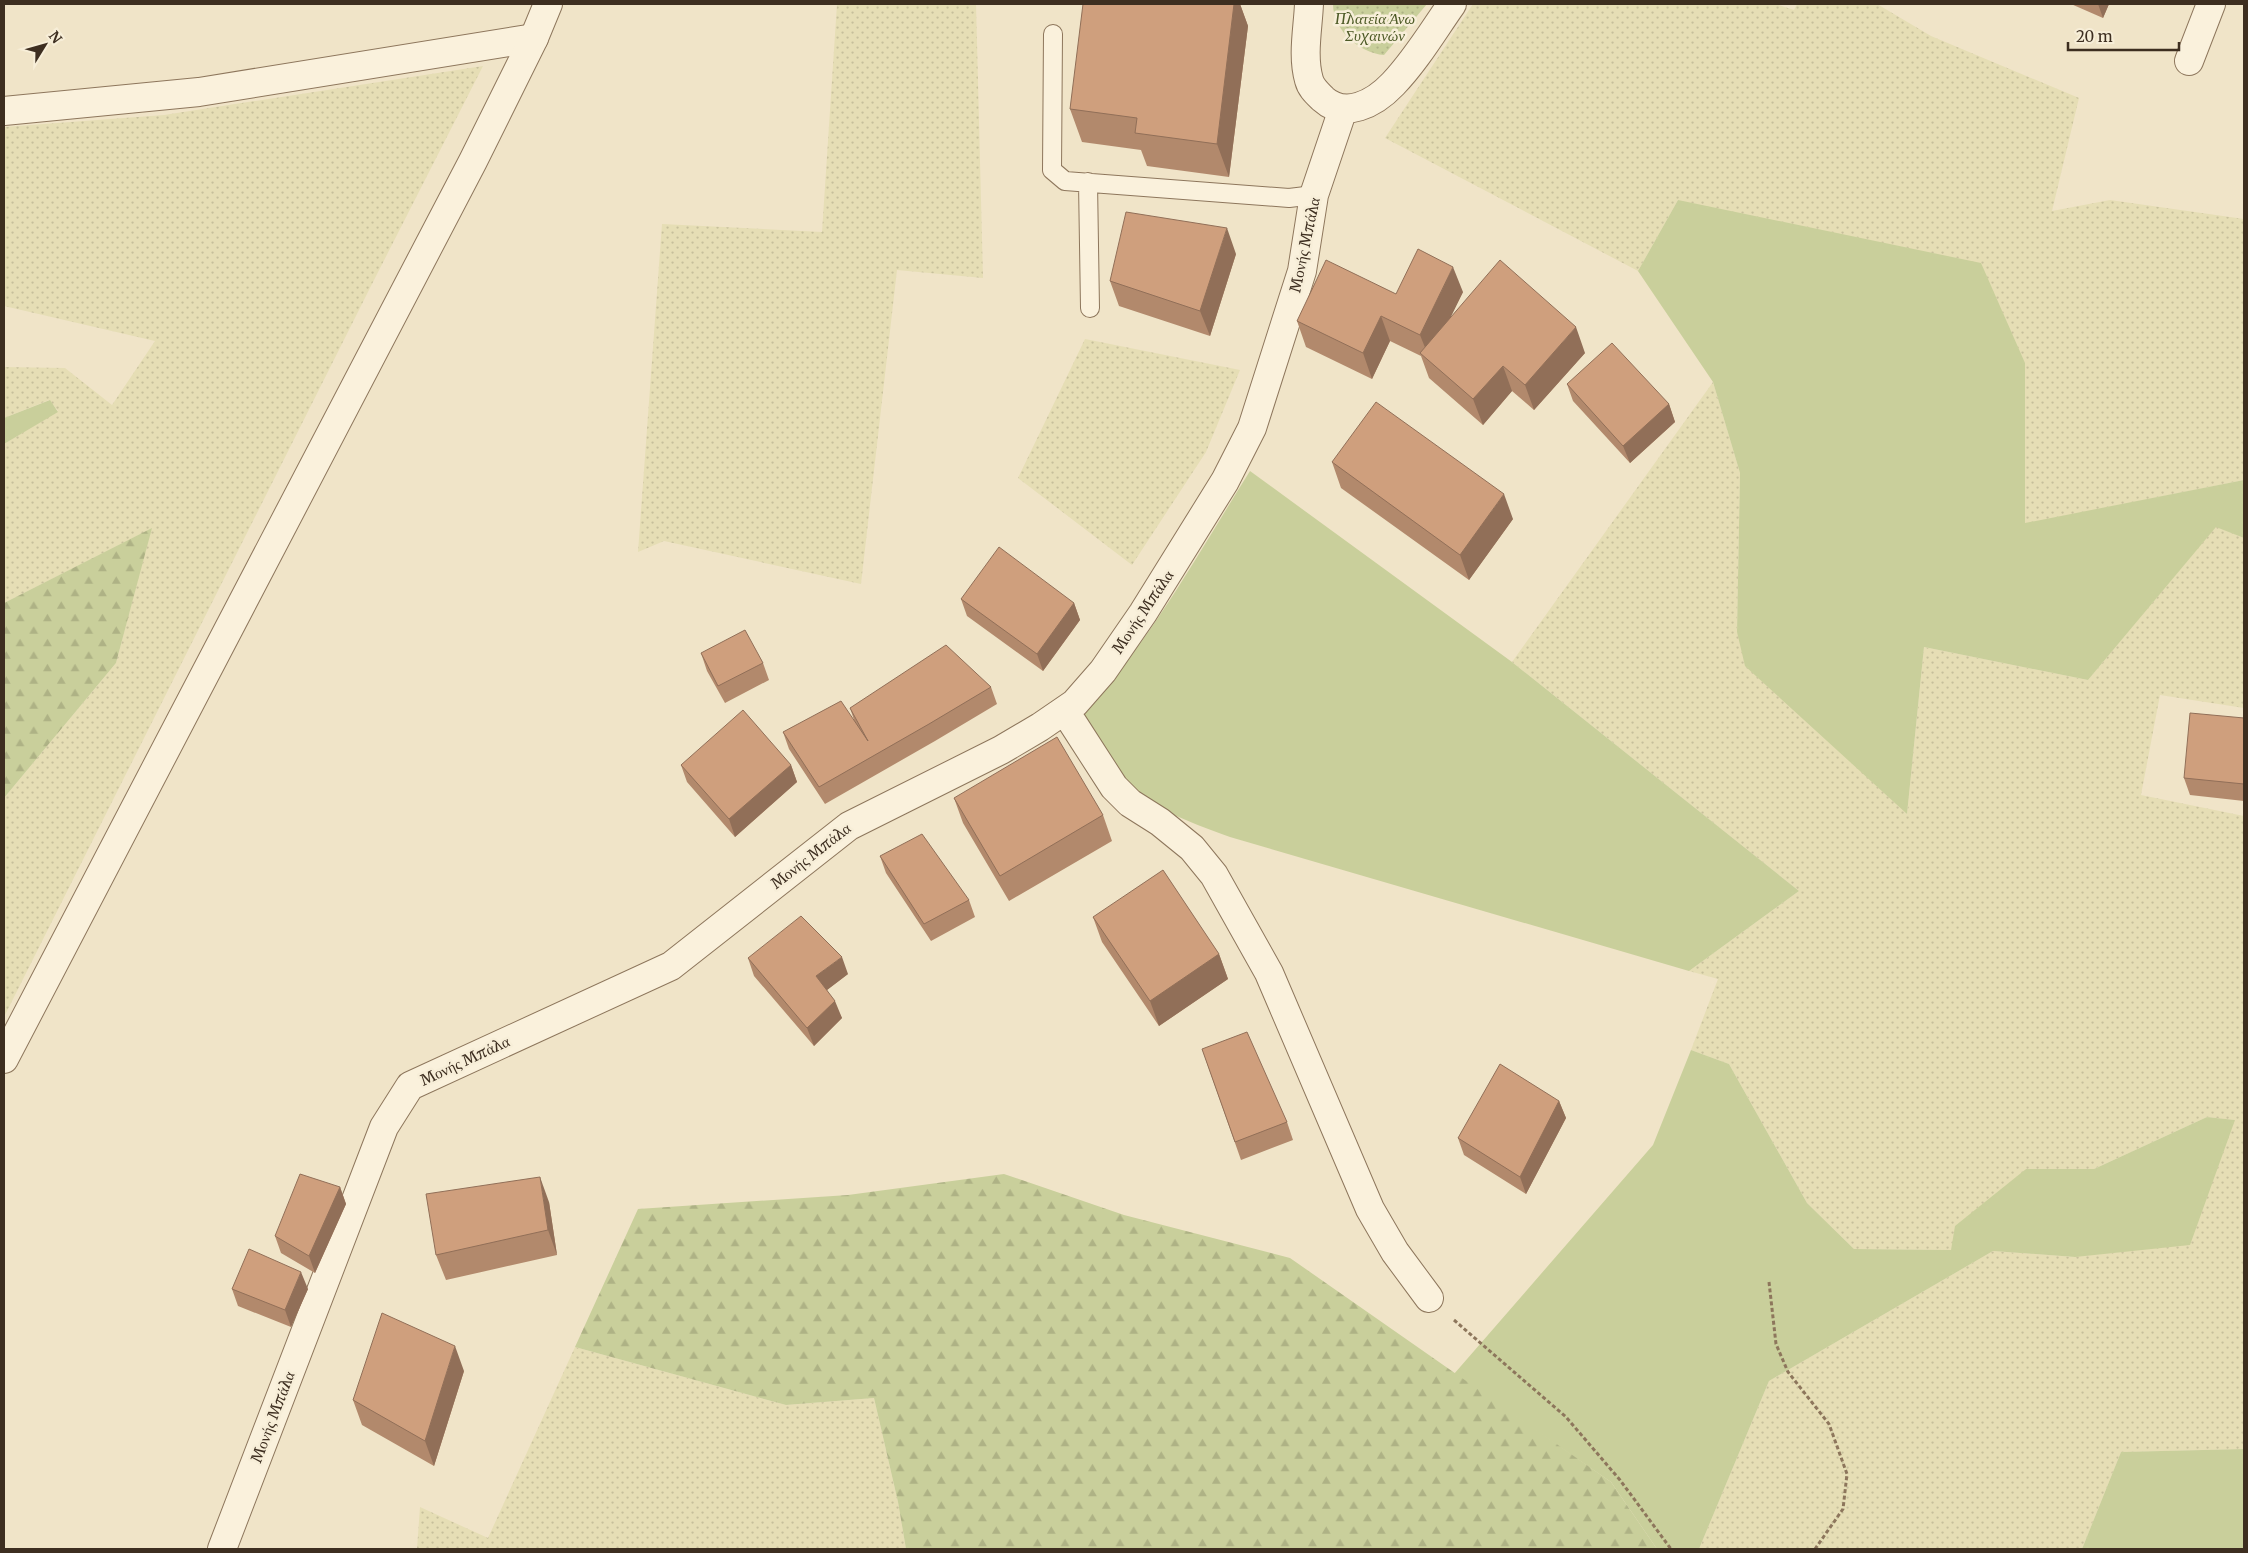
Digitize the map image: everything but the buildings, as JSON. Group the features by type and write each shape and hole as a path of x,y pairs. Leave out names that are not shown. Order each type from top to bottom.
{"street":[{"path":"4,1059 473,161 534,38 548,4"},
{"path":"1309,4 1306,61 1309,80 1316,93 1329,104 1343,109 1357,108 1366,104 1392,86 1422,48 1452,4"},
{"path":"2189,61 2210,4"},
{"path":"4,111 199,92 534,38"},
{"name":"Μονής Μπάλα","path":"222,1549 384,1127 410,1086 671,966 849,826 1001,750 1065,711 1103,671 1143,613 1225,481 1252,428 1302,271 1314,195 1343,109"},
{"path":"1065,711 1114,787 1130,803 1160,822 1192,848 1214,875 1269,973 1370,1208 1395,1252 1429,1298"}],"lane":[{"path":"1052,34 1052,170 1066,181 1290,198 1314,195"},
{"path":"1088,182 1090,308"}],"path":[{"path":"1769,1282 1776,1344 1788,1372 1829,1424 1847,1474 1842,1509 1815,1549"},
{"path":"1429,1298 1566,1417 1620,1480 1671,1549"}],"shaded area":[{"path":"837,4 976,4 983,278 897,270 861,584 664,541 638,552 662,224 822,232"},
{"path":"1473,4 1776,4 1794,10 1797,4 1877,4 1931,36 2079,98 2052,211 2110,200 2244,219 2244,480 2025,524 2025,363 1678,200 1638,271 1385,138"},
{"path":"483,66 4,1017 4,798 116,663 151,529 4,603 4,444 58,411 49,400 4,418 4,367 65,368 112,405 155,341 4,306 4,127 164,115"},
{"path":"1085,339 1240,370 1206,452 1132,565 1018,478"},
{"path":"1713,382 1740,473 1737,632 1907,814 1924,647 2088,680 2216,526 2244,538 2244,708 2160,695 2141,795 2244,816 2244,1449 2121,1452 2082,1549 1699,1549 1769,1381 1993,1251 2075,1257 2235,1120 2207,1117 2094,1169 2026,1169 1951,1250 1854,1249 1807,1203 1729,1064 1691,1050 1718,979 1689,971 1799,891 1512,662"},
{"path":"575,1347 786,1405 874,1398 898,1502 906,1549 417,1549 420,1507 488,1538"}],"green space":[{"name":"Πλατεία Άνω Συχαινών","path":"1333,4 1427,4 1384,55 1365,50 1349,38 1337,23"},
{"path":"1678,200 1981,263 2025,363 2025,523 2244,480 2244,538 2216,527 2088,680 1924,647 1907,814 1745,666 1737,632 1740,473 1713,382 1638,271"},
{"path":"50,400 58,412 4,444 4,418"},
{"path":"1250,471 1512,662 1799,891 1689,971 1230,837 1167,812 1139,794 1126,784 1109,765 1081,715 1128,659 1172,598"},
{"path":"152,528 116,663 4,798 4,603"},
{"path":"1691,1050 1729,1064 1807,1203 1854,1249 1951,1250 1955,1226 2026,1169 2094,1169 2207,1117 2235,1120 2190,1245 2075,1257 1993,1251 1769,1381 1699,1549 1657,1549 1611,1482 1454,1374 1653,1145"},
{"path":"1004,1174 1124,1215 1290,1258 1611,1482 1657,1549 906,1549 898,1502 874,1398 786,1405 575,1347 638,1209 848,1195"},
{"path":"2244,1449 2244,1549 2082,1549 2121,1452"}]}
